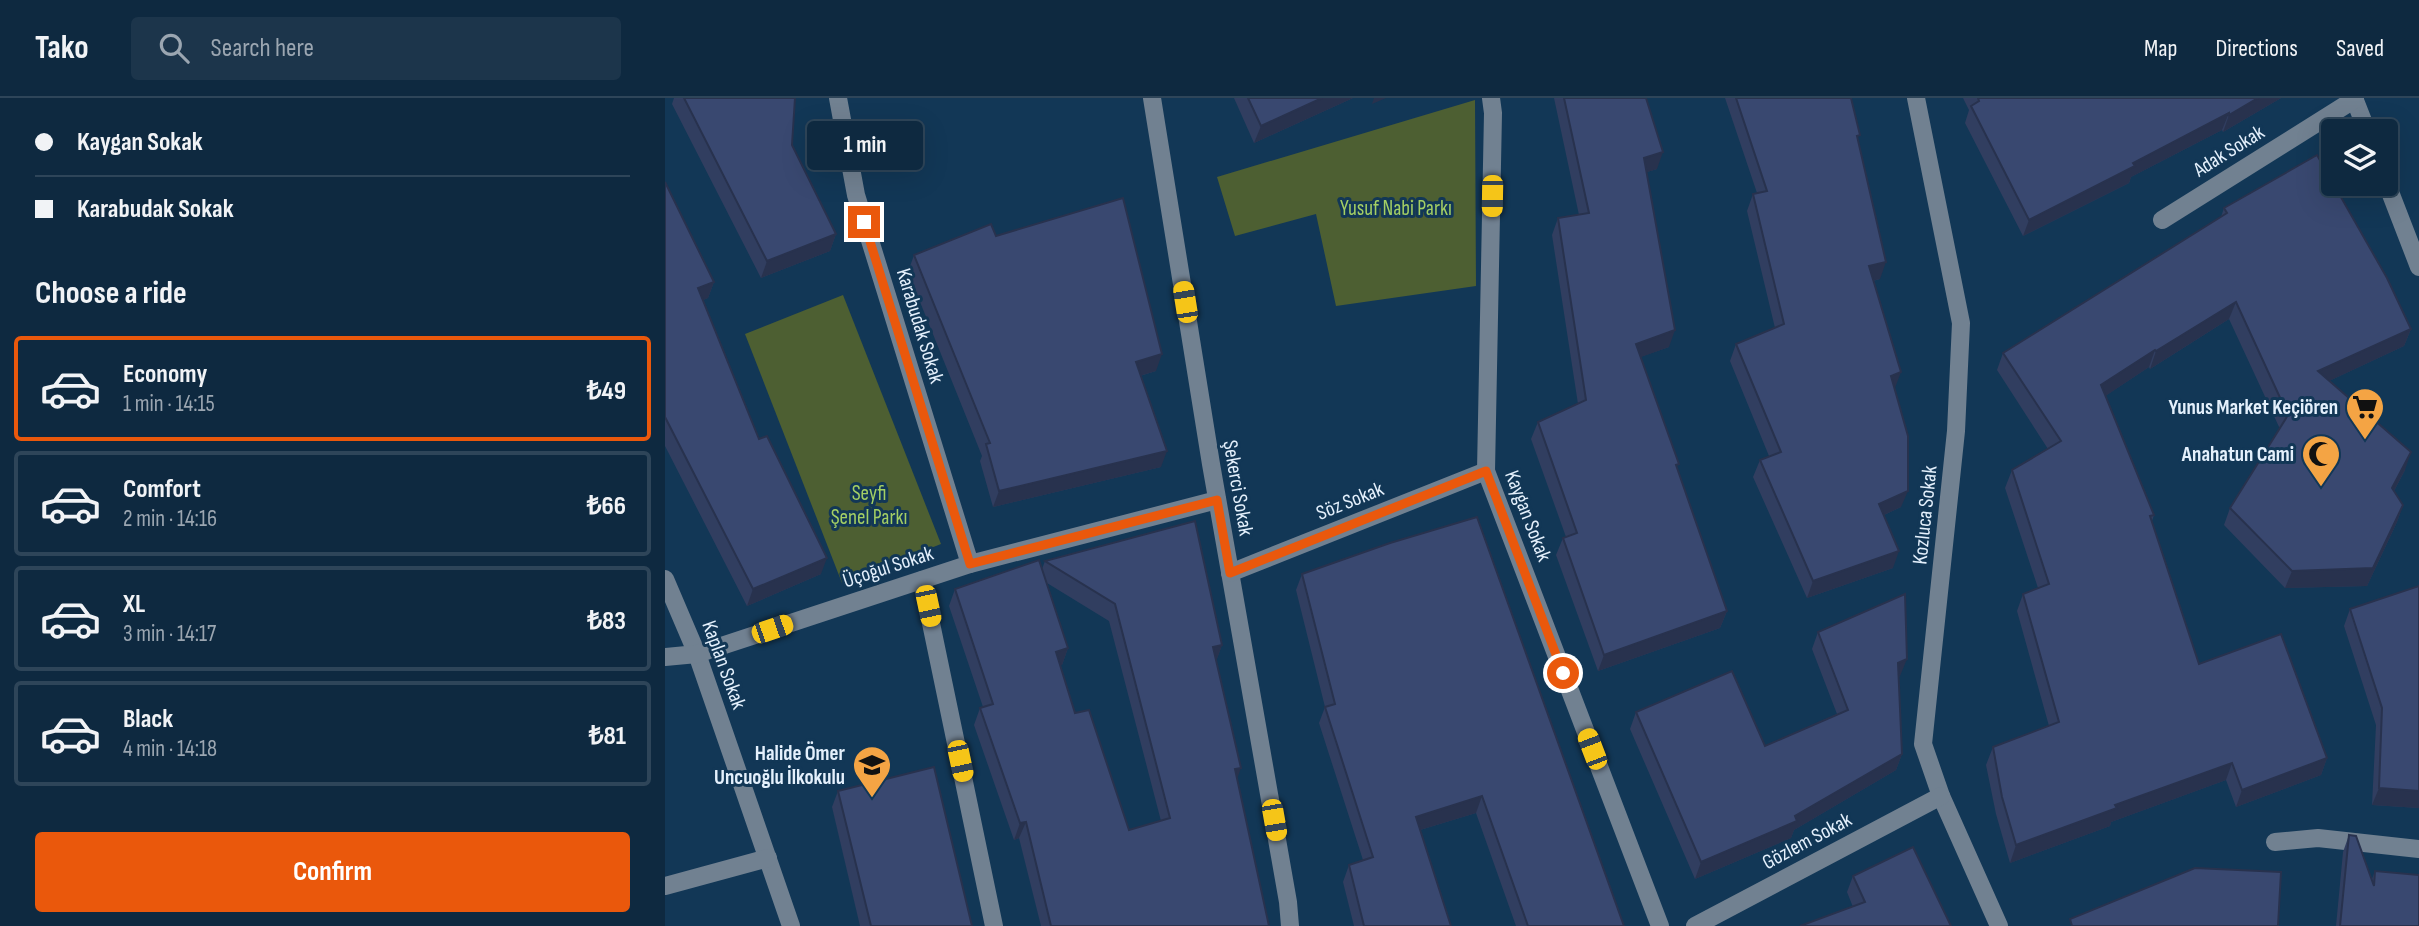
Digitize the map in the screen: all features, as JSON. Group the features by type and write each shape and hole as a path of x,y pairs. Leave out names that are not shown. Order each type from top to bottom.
{"street":[{"name":"Karabudak Sokak","path":"838,98 856,195 970,564"},
{"name":"Şekerci Sokak","path":"1152,98 1290,926"},
{"name":"Kaygan Sokak","path":"1491,98 1493,113 1486,471 1660,926"},
{"name":"Kozluca Sokak","path":"1916,98 1961,323 1957,431 1923,744 1941,796 1999,926"},
{"path":"2355,99 2362,119"},
{"name":"Adak Sokak","path":"2162,220 2355,99"},
{"path":"2392,196 2419,267"},
{"name":"Söz Sokak","path":"1230,573 1486,471"},
{"name":"Üçoğul Sokak","path":"665,657 697,654 970,564 1217,500"},
{"name":"Kaplan Sokak","path":"665,579 697,654 792,926"},
{"path":"922,580 994,926"},
{"name":"Gözlem Sokak","path":"1695,926 1941,796"},
{"path":"2274,842 2318,838 2419,849"},
{"path":"665,886 768,858"}],"green space":[{"name":"Yusuf Nabi Parkı","path":"1475,100 1476,286 1336,306 1316,214 1235,236 1217,177"},
{"name":"Seyfi Şenel Parkı","path":"843,295 941,544 842,583 745,334"}],"building":[{"path":"684,98 795,98 792,145 836,234 767,261"},
{"path":"1248,98 1322,98 1261,126"},
{"path":"1564,98 1646,98 1663,152 1644,158 1675,330 1636,344 1727,611 1604,655 1563,538 1577,533 1538,422 1586,400 1558,218 1589,213"},
{"path":"1736,98 1851,98 1886,262 1869,266 1901,372 1891,376 1908,436 1908,491 1879,504 1899,551 1813,581 1760,460 1781,452 1736,344 1784,324 1753,194 1767,191"},
{"path":"1978,98 2258,98 2133,163 2135,166 2029,220 1971,106 1979,101"},
{"path":"2317,155 2321,162 2321,196 2340,196 2387,278 2411,329 2318,371 2411,452 2392,488 2403,505 2373,568 2292,571 2230,508 2288,415 2236,302 2101,385 2154,515 2150,516 2199,664 2281,634 2327,758 2242,790 2232,763 2115,805 2117,808 2016,845 2002,797 1993,747 2059,722 2023,594 2049,584 2012,470 2061,441 2003,353 2227,213 2224,208"},
{"path":"665,182 714,282 698,288 759,439 767,436 827,558 753,589 665,417"},
{"path":"1123,198 1162,354 1136,362 1167,451 999,491 986,444 990,443 914,255 991,224 996,236"},
{"path":"1477,517 1624,926 1528,926 1482,796 1416,817 1451,926 1364,926 1349,865 1373,857 1325,707 1335,704 1302,574 1390,543"},
{"path":"1195,521 1222,645 1213,647 1241,768 1235,769 1269,926 1051,926 1026,822 1020,823 980,708 993,704 955,589 1039,560 1068,648 1056,652 1075,713 1089,710 1129,830 1170,818 1115,604 1045,561"},
{"path":"2419,586 2419,791 2379,788 2382,708 2350,609"},
{"path":"1905,594 1907,659 1898,663 1902,754 1795,816 1797,821 1701,862 1636,712 1732,671 1765,746 1848,710 1818,632"},
{"path":"934,767 972,926 871,926 838,791"},
{"path":"2349,835 2356,836 2374,886 2375,871 2419,875 2419,926 2340,926"},
{"path":"1913,847 1951,926 1800,926 1865,902 1853,876"},
{"path":"2195,868 2281,872 2278,926 2072,926 2070,919"}],"place":[{"name":"Yunus Market Keçiören","path":"2365,441"},
{"name":"Anahatun Cami","path":"2321,488"},
{"name":"Halide Ömer Uncuoğlu İlkokulu","path":"872,799"}],"route":[{"path":"864,222 970,564 1217,500 1230,573 1486,471 1563,673"}]}
